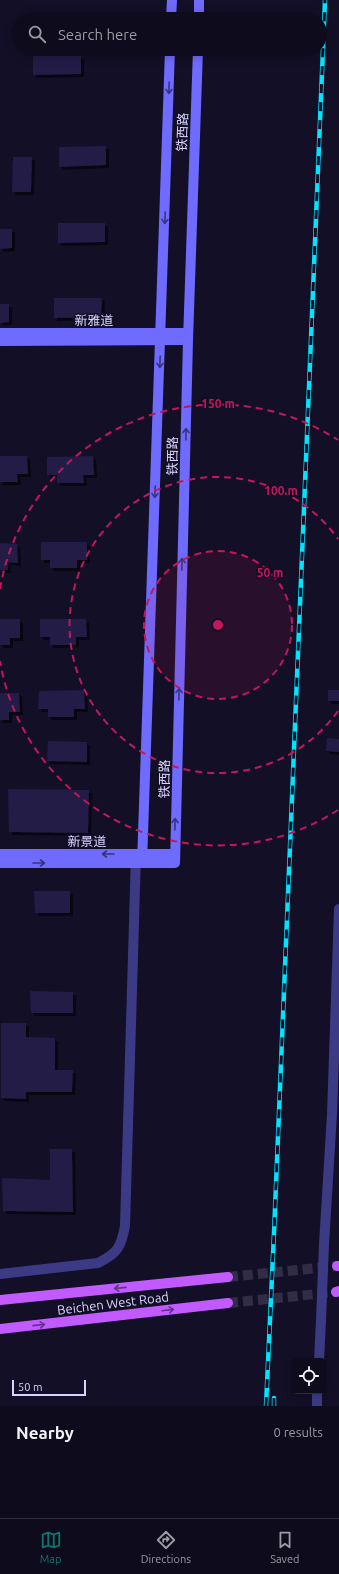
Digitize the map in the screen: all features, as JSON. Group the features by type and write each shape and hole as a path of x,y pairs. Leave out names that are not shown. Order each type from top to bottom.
{"main road":[{"path":"171,12 172,0"},
{"path":"199,0 199,12"},
{"name":"铁西路","path":"139,858 161,336 170,56"},
{"name":"铁西路","path":"175,858 188,336 198,56"},
{"name":"新雅道","path":"0,333 188,336"},
{"name":"新雅道","path":"0,341 161,336"},
{"name":"新景道","path":"0,854 175,858"},
{"name":"新景道","path":"0,863 139,858"},
{"name":"Beichen West Road","path":"0,1300 228,1277"},
{"name":"Beichen West Road","path":"0,1329 228,1302"}],"street":[{"path":"0,1274 98,1263 116,1252 122,1242 126,1226 139,858"},
{"path":"319,1358 332,1114 339,908"},
{"path":"317,1406 318,1394"}],"building":[{"path":"33,56 81,56 81,74 33,75"},
{"path":"106,146 106,165 59,167 59,147"},
{"path":"13,157 32,157 31,192 12,192"},
{"path":"58,223 105,223 105,242 58,243"},
{"path":"0,229 12,229 12,248 0,249"},
{"path":"54,298 102,298 101,317 54,318"},
{"path":"0,304 9,304 9,322 0,323"},
{"path":"0,456 27,456 28,474 17,474 18,482 0,482"},
{"path":"93,456 94,475 83,475 84,483 57,483 57,475 47,475 47,457"},
{"path":"41,542 87,542 87,560 77,560 77,568 50,568 50,560 41,560"},
{"path":"0,543 17,544 18,563 7,562 8,570 0,570"},
{"path":"0,619 20,619 20,638 10,638 10,645 0,645"},
{"path":"40,619 86,619 87,637 76,637 76,645 50,645 50,637 40,637"},
{"path":"84,690 85,709 74,709 74,717 48,717 48,709 38,709 39,691"},
{"path":"328,690 339,690 339,701 328,701"},
{"path":"0,693 19,693 20,712 9,712 9,720 0,720"},
{"path":"327,738 339,739 339,752 326,751"},
{"path":"48,741 87,742 87,762 47,761"},
{"path":"8,789 89,790 88,833 9,832"},
{"path":"34,891 70,891 70,913 35,913"},
{"path":"30,991 73,992 73,1013 31,1013"},
{"path":"1,1023 26,1023 26,1037 55,1038 55,1070 73,1070 72,1092 26,1092 26,1099 1,1098"},
{"path":"50,1149 72,1149 73,1212 3,1211 2,1178 50,1180"}],"tunnel":[{"path":"228,1277 337,1266"},
{"path":"228,1303 336,1292"}],"railway":[{"path":"325,0 325,12"},
{"path":"266,1406 323,56"},
{"path":"274,1398 274,1406"}]}
